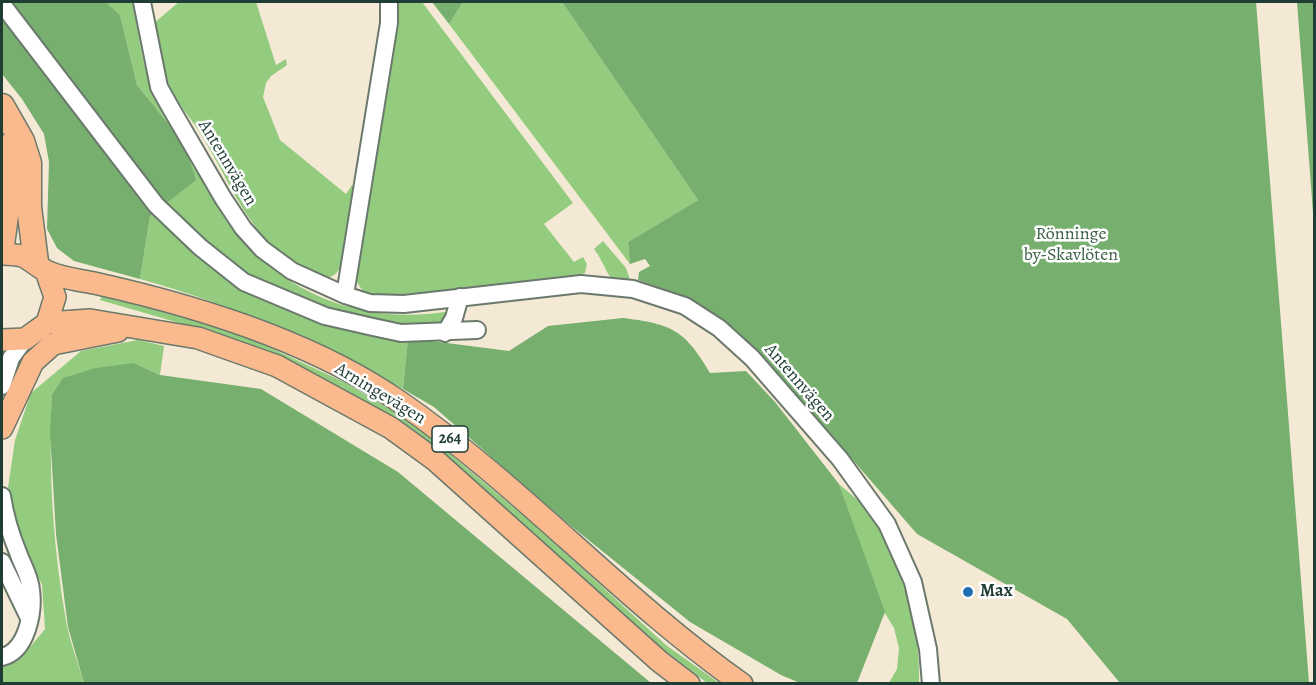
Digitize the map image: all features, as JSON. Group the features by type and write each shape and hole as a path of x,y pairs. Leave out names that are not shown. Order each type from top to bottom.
{"highway":[{"path":"2,106 22,141 29,164 29,207 41,267"},
{"path":"2,147 11,179 5,237 2,245"}],"main road":[{"name":"Arningevägen","path":"2,254 25,255 41,267 196,308 290,344 399,401 480,462 641,606 742,684"},
{"path":"2,340 25,339 46,323 55,297 41,267"},
{"name":"Arningevägen","path":"46,323 90,320 198,338 277,366 391,428 435,460 659,661 688,684"},
{"path":"2,428 33,362 53,344 82,336 137,328"}],"street":[{"name":"Antennvägen","path":"142,2 159,87 243,228 262,249 292,272 370,303 404,304 581,284 633,289 685,306 719,328 752,358 840,459 887,524 913,582 928,649 929,678"},
{"path":"345,295 389,23 389,2"},
{"path":"2,4 156,205 200,247 244,282 325,316 401,333 477,330"},
{"path":"488,308 508,292"},
{"path":"445,333 454,318 460,297"},
{"path":"2,386 11,358 25,339"},
{"path":"2,496 10,533 27,573 31,590 25,638 9,655 2,657"},
{"path":"2,562 29,618"}],"green space":[{"path":"2,2 106,2 120,15 137,85 184,143 196,180 150,216 140,279 74,261 57,248 47,229 49,162 44,134 22,99 2,74"},
{"path":"106,2 131,2 133,5 149,81 184,143 137,85 120,15"},
{"path":"179,2 256,2 276,65 286,59 287,65 271,76 266,83 263,97 280,140 346,194 352,185 357,190 341,265 333,276 325,278 312,273 291,260 260,231 237,198 200,133 171,90 162,65 154,23"},
{"path":"395,2 422,2 573,203 544,224 574,262 583,257 587,264 585,273 512,286 410,296 371,295 360,287 356,279"},
{"path":"432,2 463,2 449,24"},
{"path":"463,2 562,2 698,200 628,242 630,264 449,24"},
{"name":"Rönninge by-Skavlöten","path":"562,2 1256,2 1309,683 1120,683 1067,619 917,534 800,399 737,333 691,300 674,302 657,287 638,280 639,272 650,266 645,259 630,264 628,242 698,200"},
{"path":"1297,2 1314,2 1314,226"},
{"path":"184,143 213,198 237,235 269,266 292,282 342,305 368,311 423,314 452,311 436,328 415,329 338,315 254,283 164,205"},
{"path":"156,211 234,281 408,338 403,389 275,326 175,289 140,279 150,216"},
{"path":"603,241 626,268 630,280 610,277 594,249"},
{"path":"103,293 230,329 346,383 413,423 531,522 666,645 719,683 707,683 660,647 472,479 388,415 343,389 224,336 100,300"},
{"path":"623,318 654,323 676,332 693,347 710,373 746,371 775,402 839,484 885,612 857,683 800,683 781,675 690,622 565,521 434,407 403,389 408,338 509,351 548,326"},
{"path":"138,340 164,346 160,375 134,363 52,395 51,482 58,569 67,626 84,683 2,684 2,667 25,653 45,629 42,585 26,552 8,488 15,440 31,393 81,351"},
{"path":"134,363 160,375 261,389 398,472 651,683 84,683 68,627 56,534 50,432 52,395 63,378 96,368"},
{"path":"839,484 866,509 889,548 898,570 912,615 919,661 919,683 889,683 897,669 899,648 894,628 870,589 858,538"}],"place":[{"name":"Max","path":"968,592"}]}
